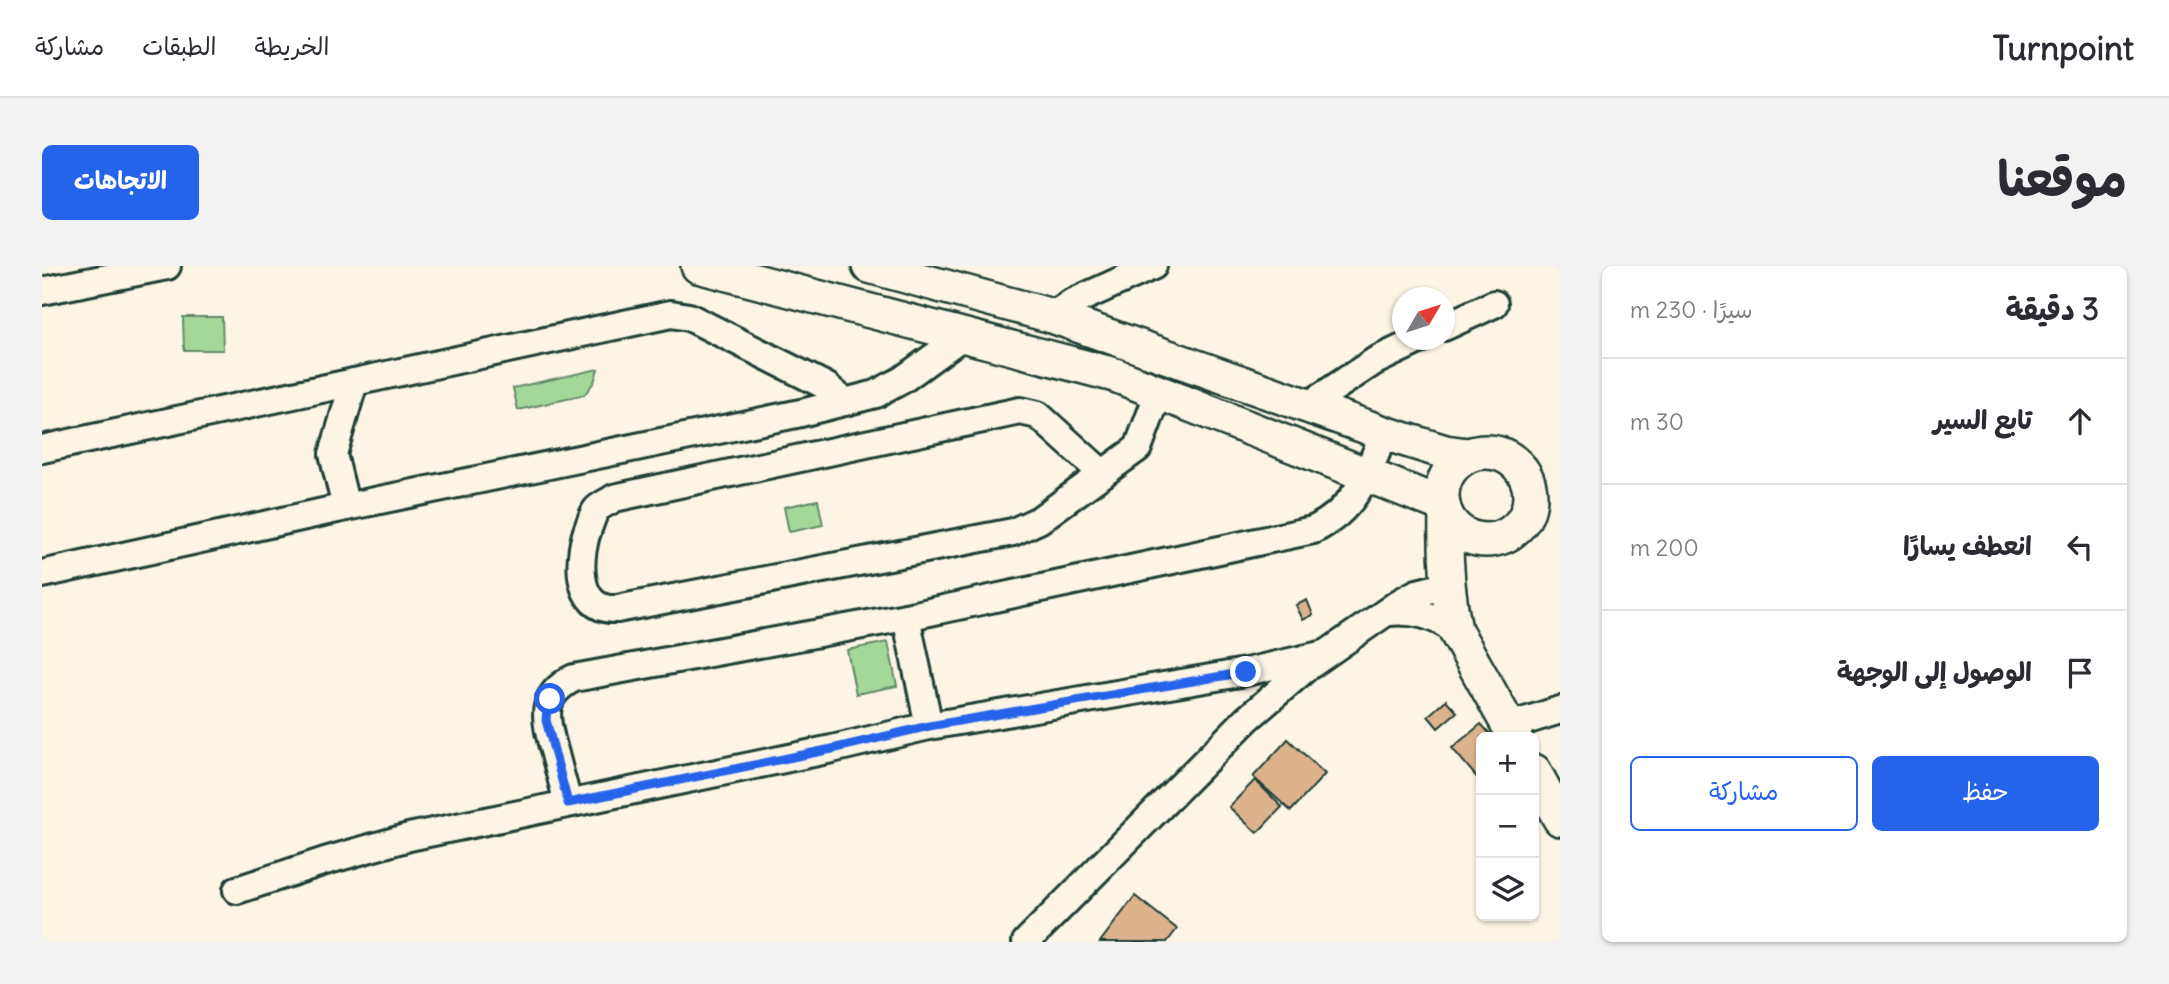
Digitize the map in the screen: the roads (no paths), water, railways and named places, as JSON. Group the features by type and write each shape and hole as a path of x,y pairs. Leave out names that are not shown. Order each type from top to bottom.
{"street":[{"path":"42,291 167,266"},
{"path":"698,266 1115,375 1367,475 1444,509 1454,527 1467,536 1482,540 1491,540 1511,533 1523,522 1529,510 1531,493 1527,478 1509,457 1482,451 1457,462 1448,473 1443,486 1444,509 1446,561 1450,610 1455,630 1512,732 1560,710"},
{"path":"870,266 910,271 1052,316 1384,433 1445,452 1468,455"},
{"path":"1052,316 1071,303 1153,266"},
{"path":"1455,322 1494,304"},
{"path":"42,449 671,314 689,317 826,386 845,402"},
{"path":"42,575 346,507 788,416 876,394 902,380 964,335"},
{"path":"1307,406 1375,361 1398,350"},
{"path":"346,507 333,454 354,382"},
{"path":"1103,474 1038,415 1020,411 614,498 596,511 583,539 580,567 584,587 593,601 606,610 1013,532 1039,520 1103,474 1138,448 1159,393"},
{"path":"568,803 546,720 550,699 564,682 584,676 906,617 1313,530 1328,523 1352,499 1367,475 1384,433"},
{"path":"1026,942 1247,719 1325,654 1389,611 1417,593 1449,585 1491,540"},
{"path":"1389,611 1423,613 1455,630"},
{"path":"906,617 929,726"},
{"path":"237,890 409,837 832,749 929,726 1246,672 1325,654"},
{"path":"1246,672 1260,684 1269,700"},
{"path":"1539,780 1560,820"}]}
